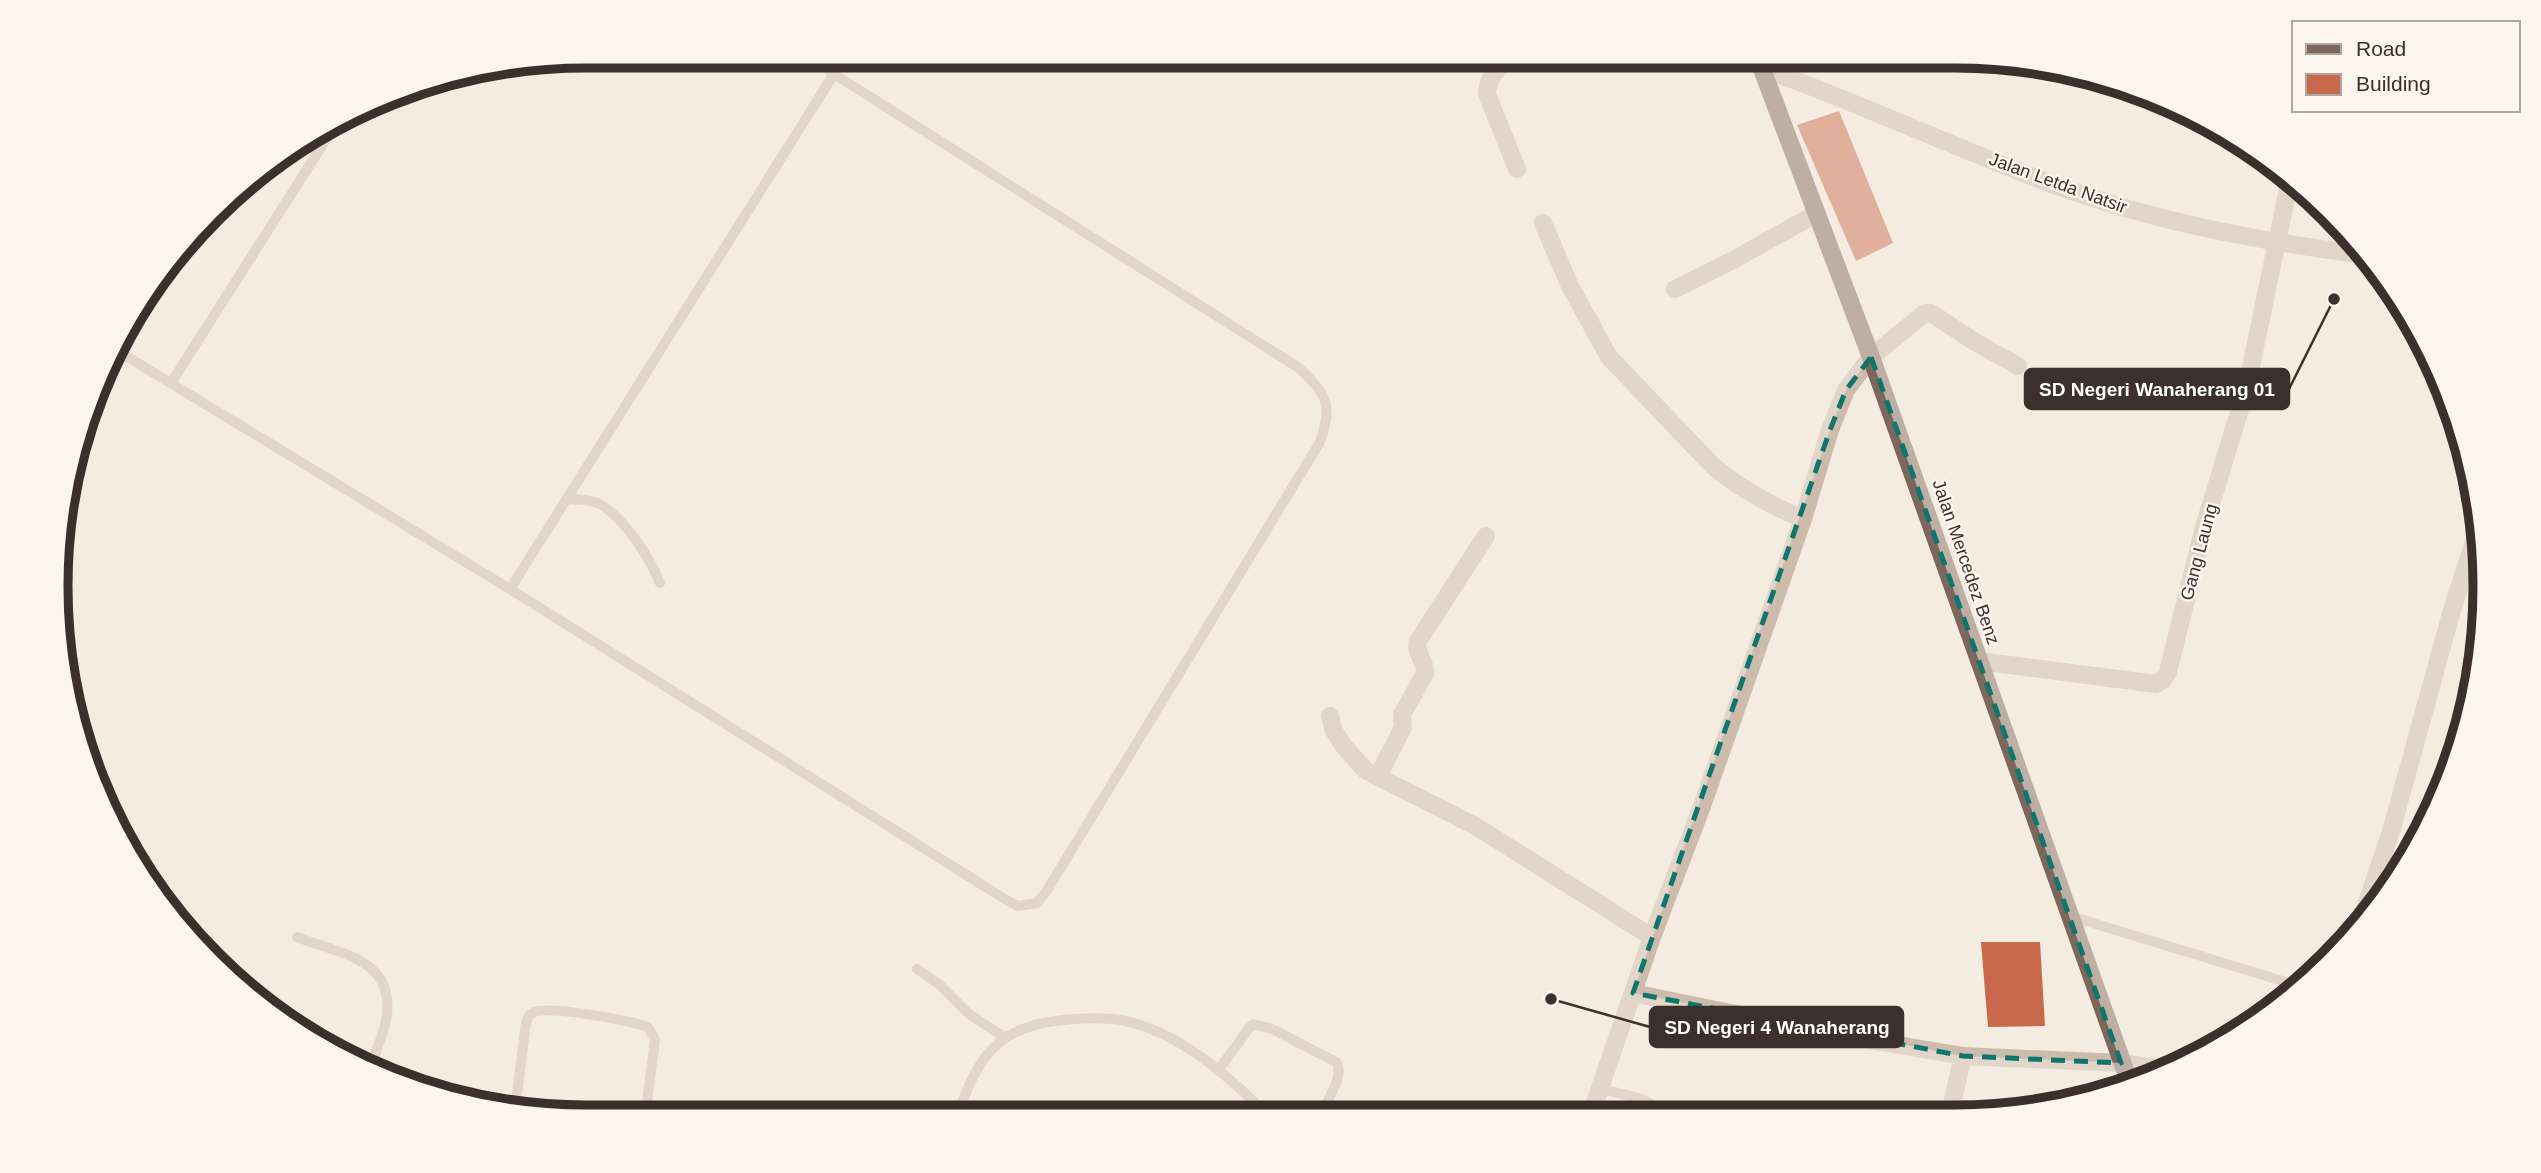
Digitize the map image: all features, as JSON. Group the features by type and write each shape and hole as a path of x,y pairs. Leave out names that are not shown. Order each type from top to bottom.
{"main road":[{"name":"Jalan Mercedez Benz","path":"1761,68 1871,356 2126,1075"}],"street":[{"path":"1499,68 1487,84 1487,94 1517,169"},
{"name":"Jalan Letda Natsir","path":"1769,68 1780,75 2050,183 2165,219 2276,243 2351,253"},
{"path":"1780,75 1782,68"},
{"path":"2276,243 2288,190"},
{"path":"1675,289 1816,214"},
{"path":"1543,223 1576,297 1609,357 1729,480 1802,519"},
{"name":"Gang Laung","path":"1979,661 2156,684 2163,680 2171,660 2204,527 2247,386 2260,333 2276,243"},
{"path":"1595,1105 1846,390 1871,356 1899,336 1920,316 1928,313 2018,366"},
{"path":"1378,776 1403,727 1402,715 1425,673 1426,667 1418,652 1419,641 1486,536"},
{"path":"2368,899 2472,549"},
{"path":"1330,716 1334,731 1358,765 1477,827 1652,937"},
{"path":"1633,993 1833,1034 1963,1056 2121,1063 2148,1067"},
{"path":"1952,1105 1963,1056"}],"lane":[{"path":"123,354 510,589 1008,901 1018,906 1037,903 1320,442 1327,421 1323,392 1299,368 826,68"},
{"path":"510,589 834,74"},
{"path":"171,383 327,138"},
{"path":"567,499 590,500 608,511 643,550 660,583"},
{"path":"2069,916 2287,983"},
{"path":"297,937 373,967 384,981 387,998 386,1022 373,1058"},
{"path":"917,969 940,985 969,1014 1004,1037"},
{"path":"516,1100 529,1014 550,1010 648,1027 655,1040 647,1105"},
{"path":"962,1105 978,1067 1004,1037 1043,1022 1094,1018 1120,1020 1164,1035 1218,1071 1256,1105"},
{"path":"1218,1071 1254,1024 1272,1029 1339,1066 1340,1073 1325,1105"},
{"path":"1602,1089 1654,1105"}],"highlighted area":[{"path":"1871,357 1979,661 2121,1063 1963,1056 1633,993 1830,430 1846,390"}],"building":[{"path":"1839,111 1893,243 1856,261 1797,125"},
{"path":"1981,942 2040,942 2045,1026 1988,1027"}],"place":[{"name":"SD Negeri Wanaherang 01","path":"2334,299"},
{"name":"SD Negeri 4 Wanaherang","path":"1551,999"}]}
